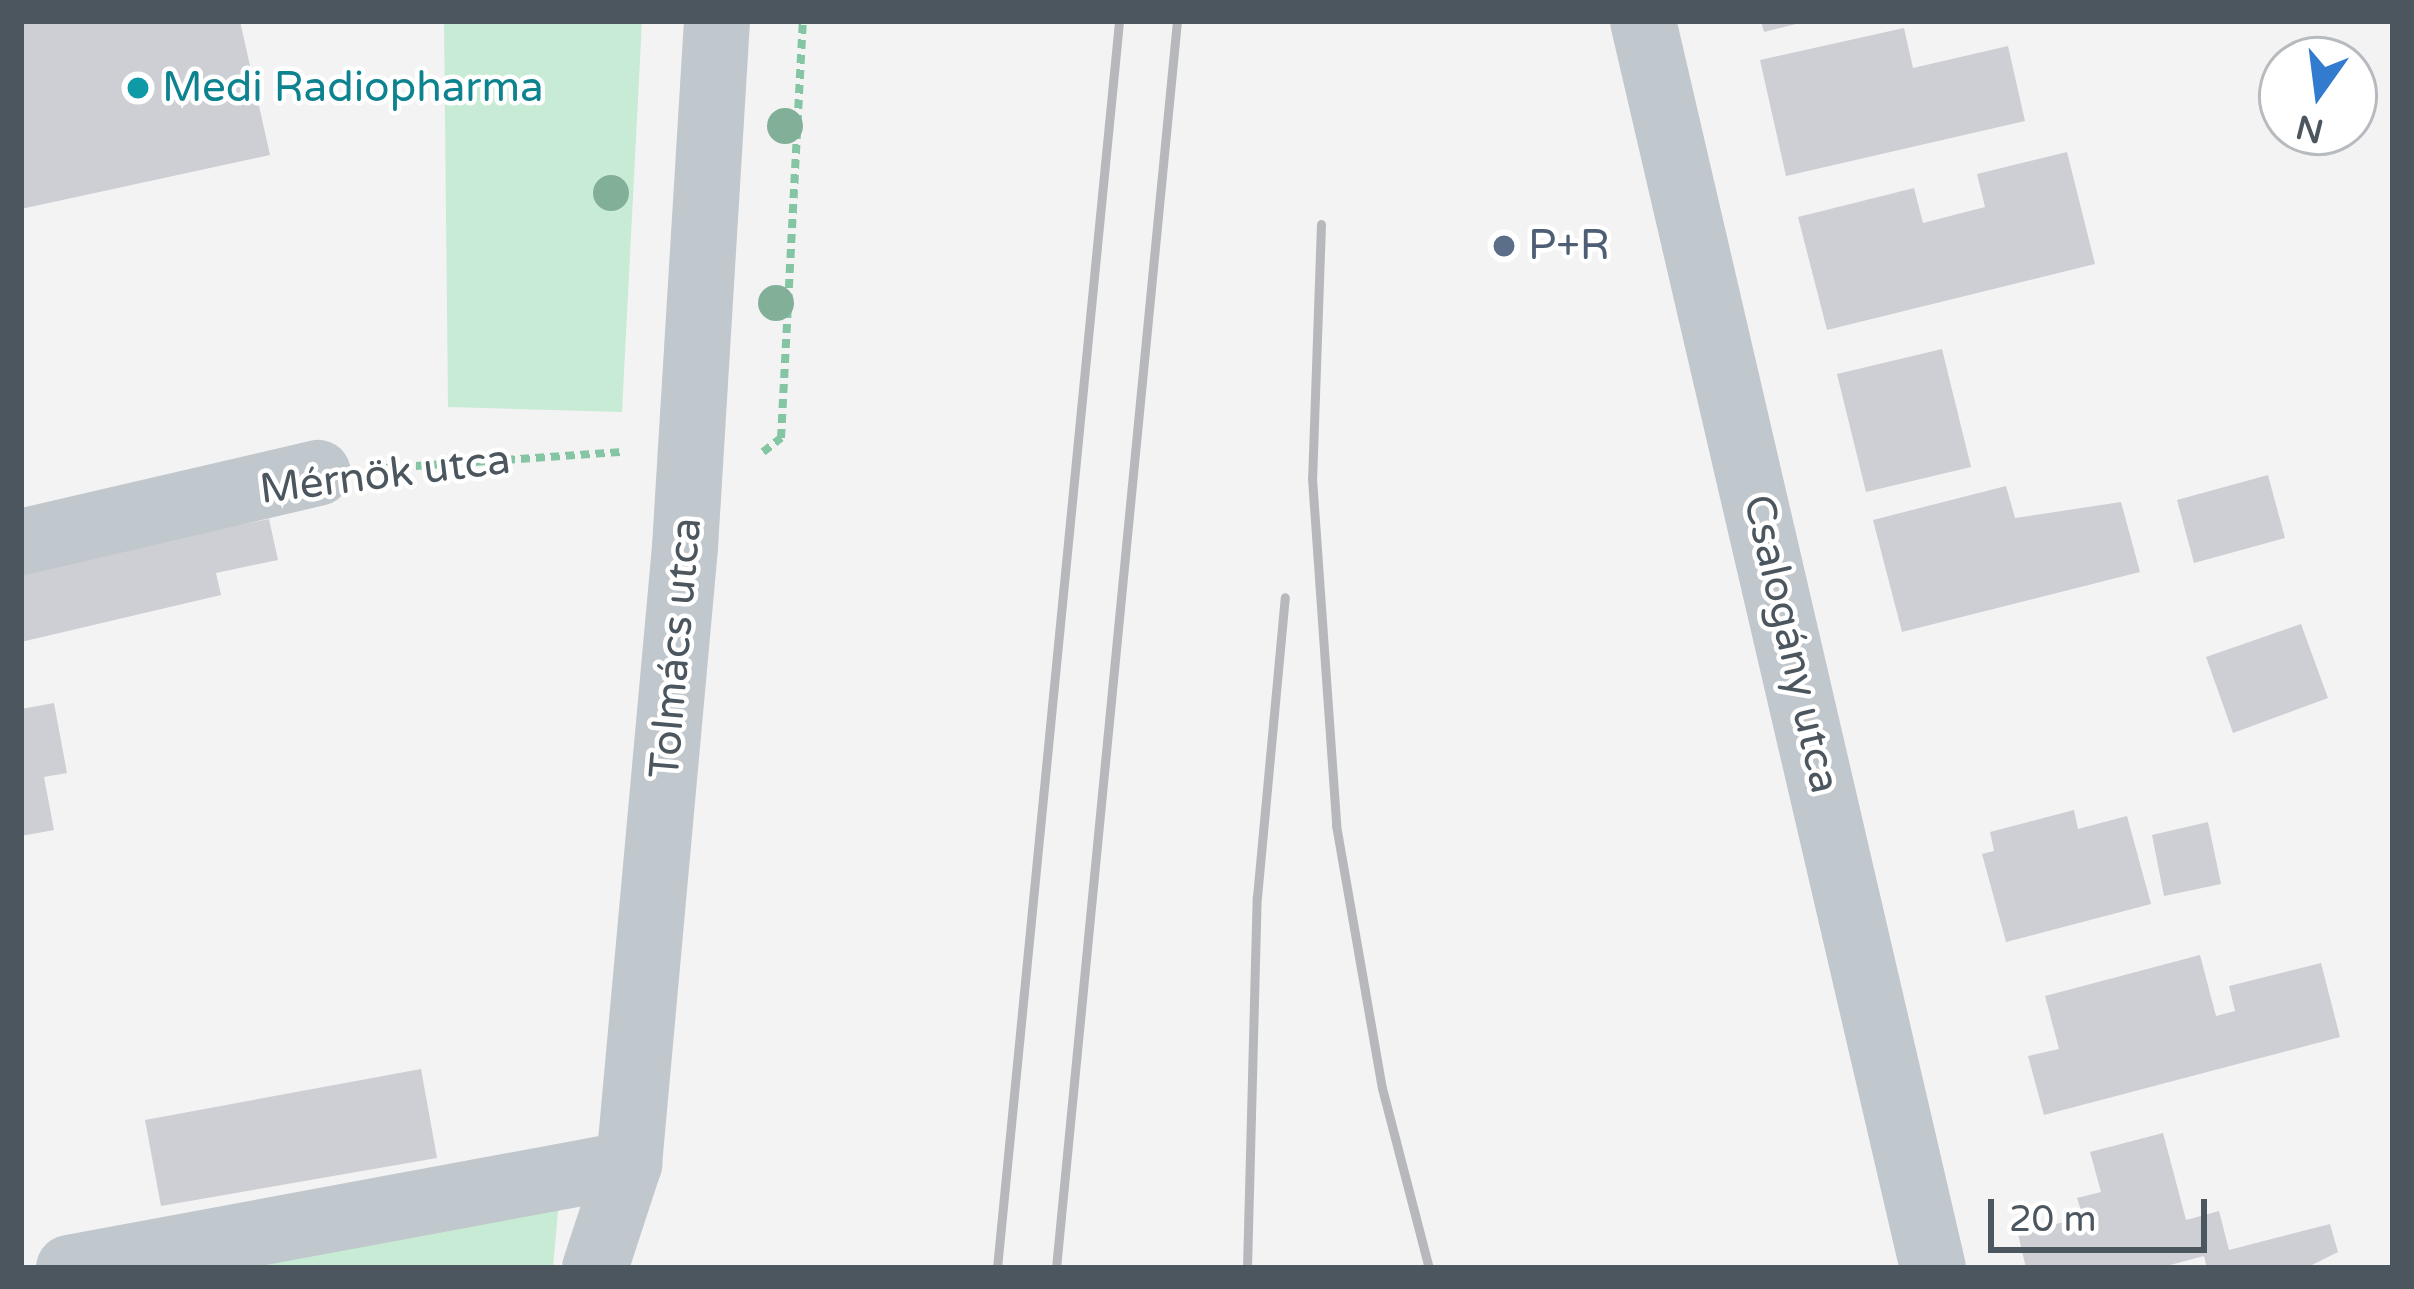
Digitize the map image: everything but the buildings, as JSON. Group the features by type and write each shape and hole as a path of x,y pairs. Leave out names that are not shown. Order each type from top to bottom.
{"street":[{"name":"Tolmács utca","path":"596,1268 629,1164 686,547 717,21"},
{"name":"Csalogány utca","path":"1643,21 1934,1268"},
{"name":"Mérnök utca","path":"21,542 318,473"},
{"path":"70,1268 629,1164"}],"path":[{"path":"772,450 803,21"},
{"name":"Mérnök utca","path":"318,473 611,452"}],"green space":[{"path":"444,21 642,21 622,412 448,407"},
{"path":"559,1199 553,1268 215,1268"}],"railway":[{"path":"997,1268 1119,21"},
{"path":"1056,1268 1177,21"},
{"path":"1321,224 1312,478 1336,825 1382,1088 1429,1268"},
{"path":"1247,1268 1257,897 1285,597"}],"place":[{"name":"Medi Radiopharma","path":"138,88"},
{"name":"P+R","path":"1504,246"}]}
